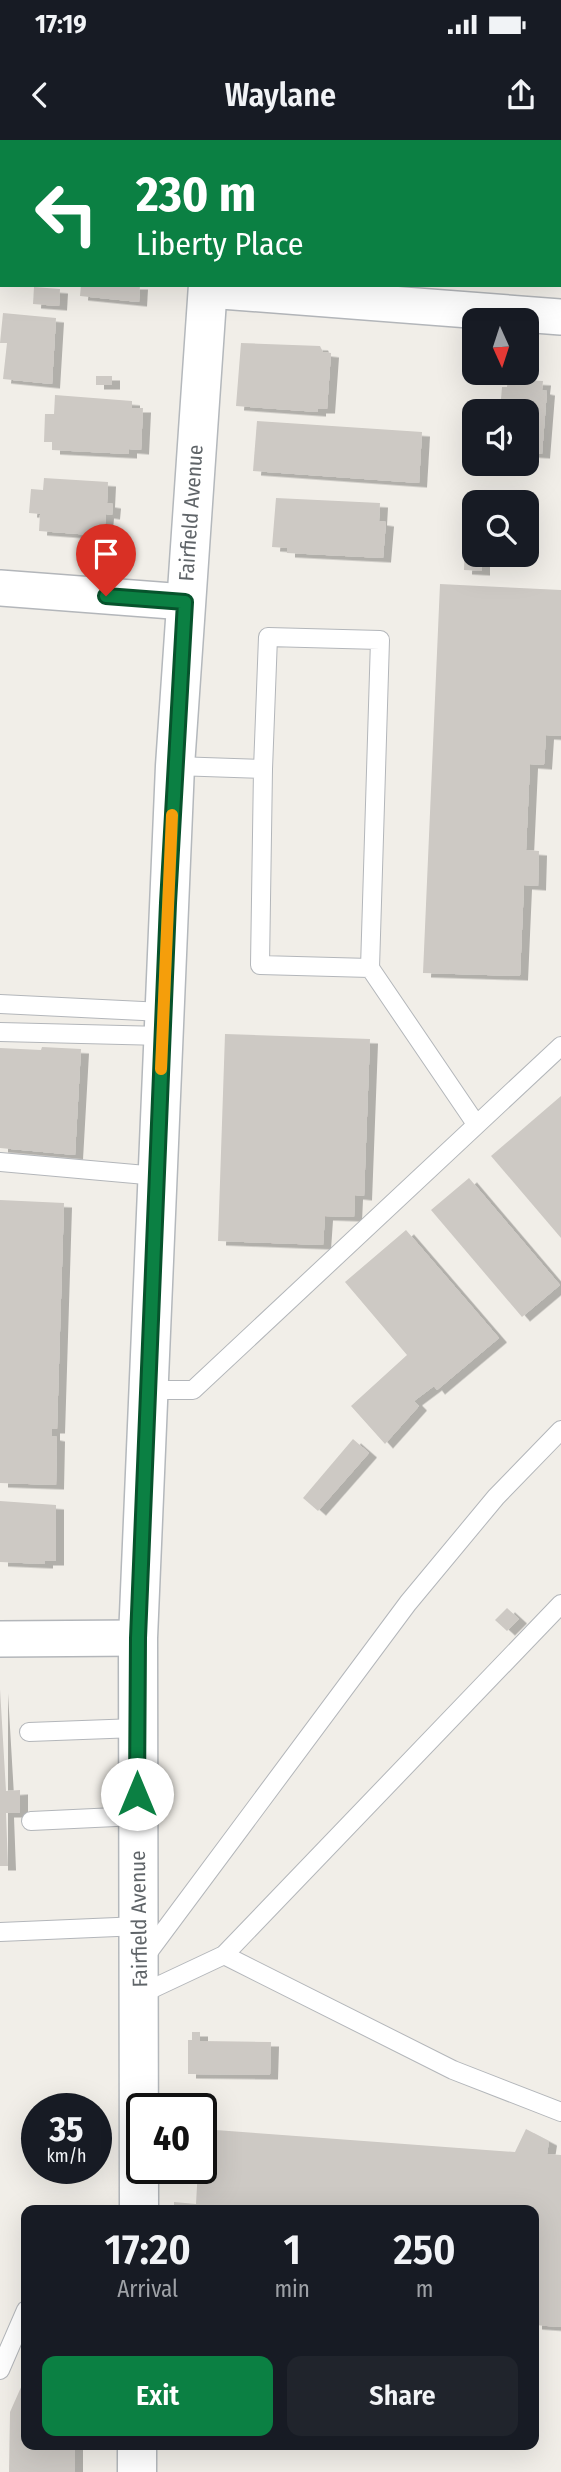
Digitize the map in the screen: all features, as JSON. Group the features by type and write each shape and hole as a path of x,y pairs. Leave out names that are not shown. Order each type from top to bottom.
{"street":[{"path":"208,287 298,291 561,317"},
{"name":"Fairfield Avenue","path":"139,2205 140,1926 136,1728 138,1638 175,766 208,287"},
{"path":"0,588 185,602"},
{"path":"0,1639 138,1638"},
{"path":"137,2450 137,2472"}],"lane":[{"path":"370,968 260,965 268,637 380,640 370,968 476,1124"},
{"path":"175,766 263,769"},
{"path":"0,1004 163,1024"},
{"path":"0,1032 163,1024"},
{"path":"149,1390 193,1390 561,1046"},
{"path":"0,1162 157,1176"},
{"path":"140,1978 408,1603 496,1497 561,1430"},
{"path":"140,1978 225,1955 561,1604"},
{"path":"29,1732 136,1728"},
{"path":"30,1821 137,1816"},
{"path":"0,1932 140,1926"},
{"path":"225,1955 453,2070 561,2112"},
{"path":"0,2370 21,2322"}],"building":[{"path":"34,287 60,289 59,306 33,304"},
{"path":"81,287 140,287 139,302 80,296"},
{"path":"3,313 56,318 52,384 3,379 7,343 0,343"},
{"path":"241,343 320,346 323,352 331,353 327,409 318,409 318,412 236,406"},
{"path":"96,376 112,376 112,385 96,385"},
{"path":"539,381 543,381 542,390 547,391 542,454 539,454 539,399 501,399 502,387 539,385"},
{"path":"55,395 132,401 132,408 143,408 141,450 129,449 129,454 52,450 52,442 44,442 45,414 54,414"},
{"path":"257,421 422,432 419,483 253,471"},
{"path":"44,478 108,482 107,503 113,504 112,515 106,514 104,536 39,531 40,514 29,513 31,489 43,490"},
{"path":"276,498 380,503 379,521 386,522 383,558 287,553 287,548 272,547"},
{"path":"464,567 482,567 482,571 464,570"},
{"path":"440,584 561,590 561,736 546,735 544,765 530,764 526,850 539,851 538,886 524,885 520,976 423,973"},
{"path":"225,1034 370,1039 364,1196 355,1195 354,1217 325,1216 323,1245 218,1241"},
{"path":"42,1047 81,1049 75,1155 0,1148 0,1048 41,1050"},
{"path":"561,1096 561,1238 491,1156"},
{"path":"469,1178 560,1285 522,1317 431,1210"},
{"path":"0,1200 64,1203 57,1429 52,1429 52,1436 57,1437 56,1485 0,1483"},
{"path":"406,1230 499,1338 437,1390 434,1386 414,1401 419,1406 385,1444 351,1406 407,1355 345,1282"},
{"path":"353,1439 369,1453 318,1511 303,1498"},
{"path":"0,1501 56,1505 56,1561 45,1561 45,1564 0,1562"},
{"path":"507,1608 519,1619 507,1631 495,1620"},
{"path":"0,1689 6,1791 20,1790 20,1813 6,1813 8,1866 0,1866"},
{"path":"192,2032 200,2032 200,2041 271,2042 270,2075 188,2074 188,2040 192,2040"},
{"path":"526,2129 549,2141 547,2154 561,2155 561,2327 539,2325 539,2205 174,2205 174,2202 196,2204 197,2184 217,2184 217,2130 515,2152"},
{"path":"21,2387 21,2450 75,2450 75,2472 9,2472 10,2412"}],"slow traffic":[{"path":"161,1069 172,815"}],"route":[{"path":"106,596 185,602 168,903 138,1638 137,1794"}]}
